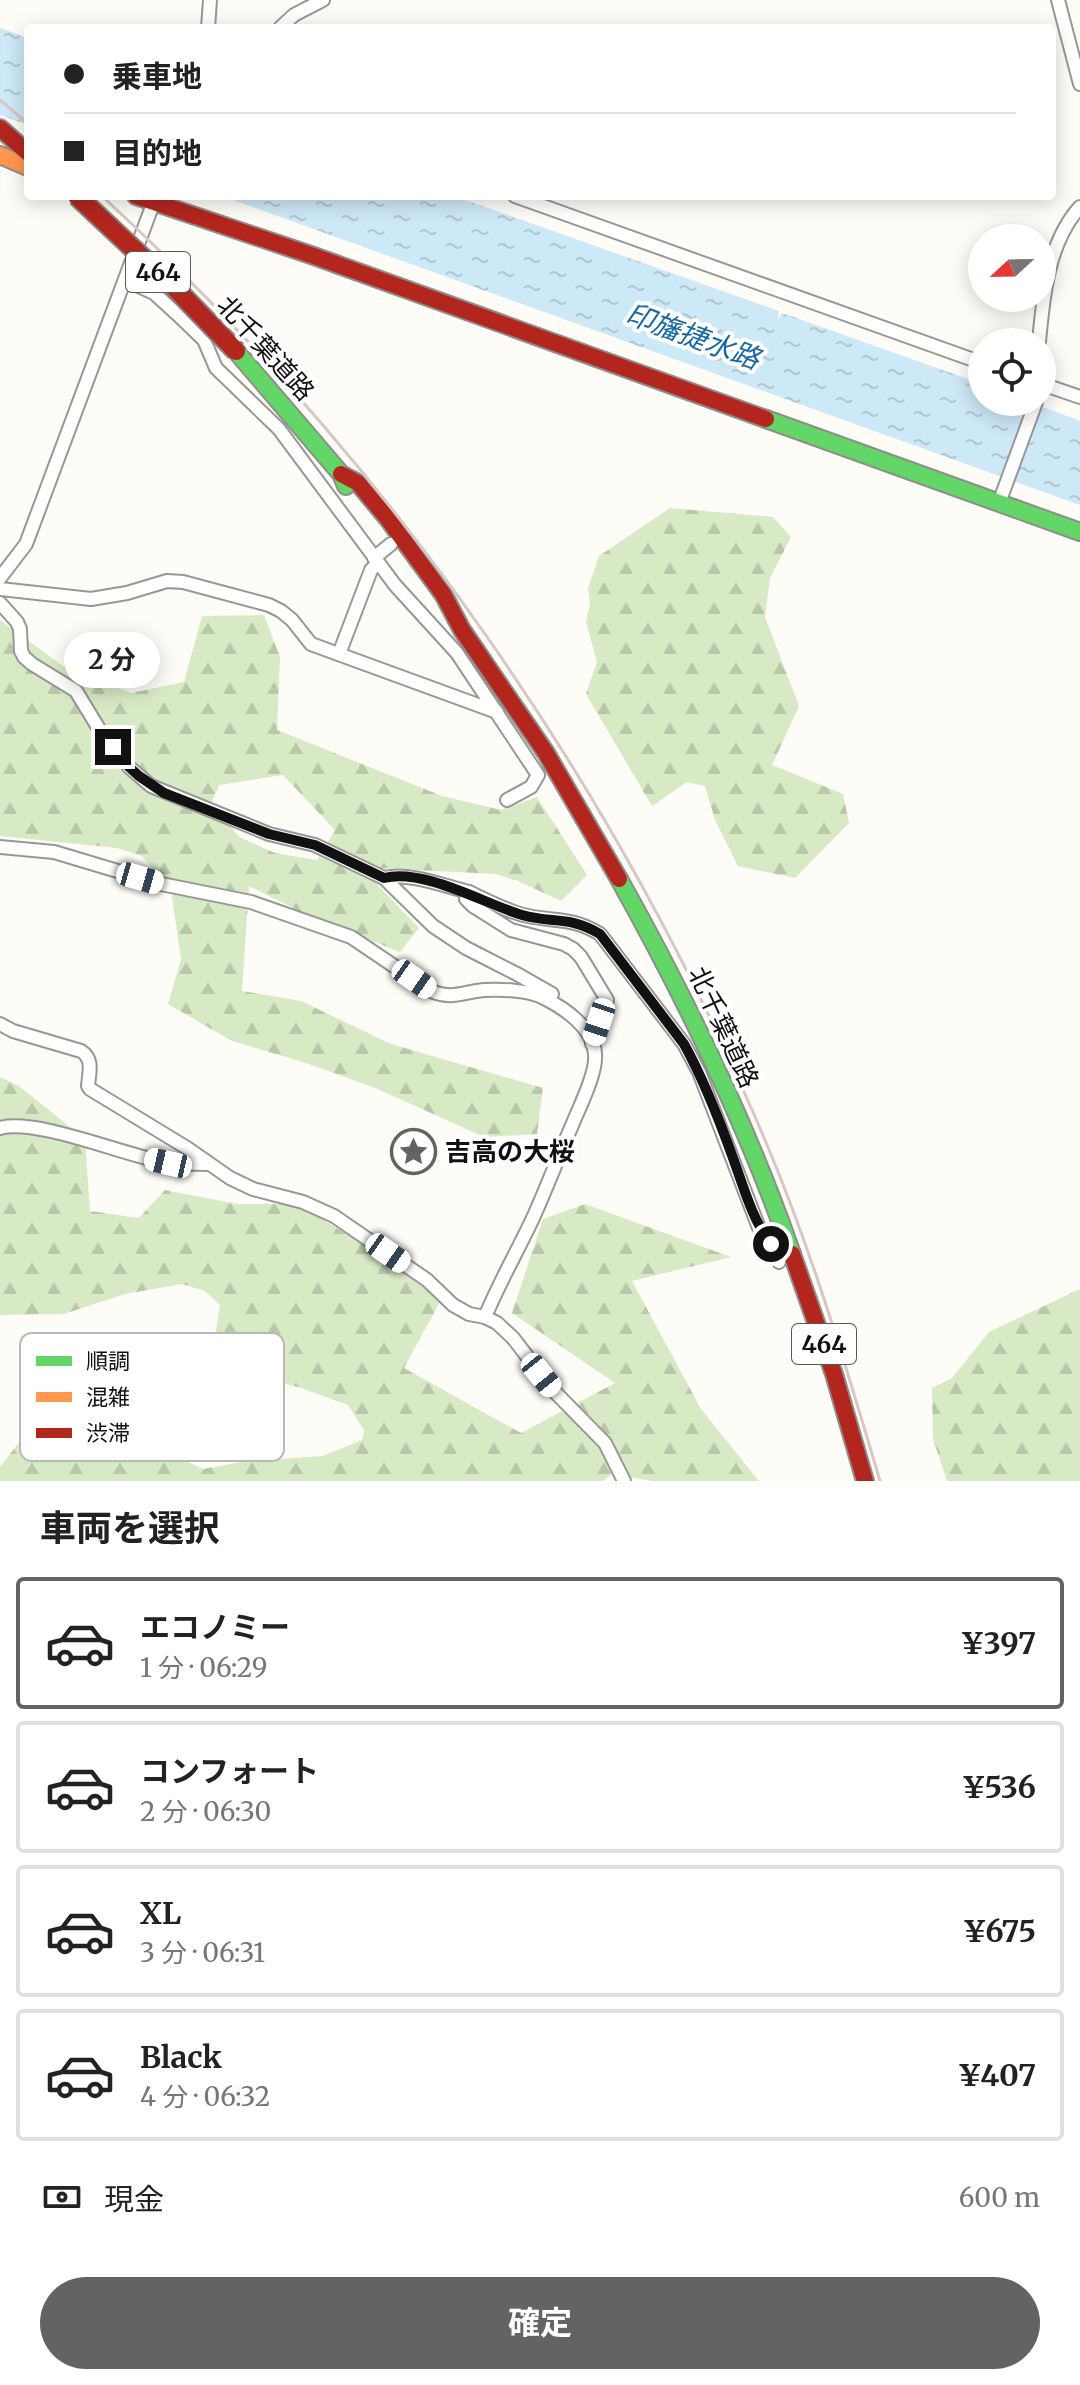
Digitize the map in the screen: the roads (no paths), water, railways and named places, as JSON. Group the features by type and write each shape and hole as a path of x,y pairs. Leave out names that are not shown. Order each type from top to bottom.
{"main road":[{"path":"0,128 24,149"},
{"path":"0,155 24,165"},
{"name":"北千葉道路","path":"81,200 174,287 236,351 341,474 349,492 433,601 462,630"},
{"path":"155,200 1002,496 1080,532"},
{"name":"北千葉道路","path":"341,474 358,483 443,594 462,630 546,753 650,934 713,1059 777,1210 834,1374 865,1481"}],"street":[{"path":"208,24 210,0"},
{"path":"284,24 294,15 323,0"},
{"path":"1058,0 1080,84"},
{"path":"0,578 26,544 125,280 148,200"},
{"path":"526,200 968,358"},
{"path":"1041,328 1053,259 1070,217 1080,207"},
{"path":"125,280 154,293 204,340 216,368 279,429 395,585 457,653 538,775 531,787 507,800"},
{"path":"1056,389 1080,397"},
{"path":"1002,496 1031,416"},
{"path":"339,654 371,570 391,544"},
{"path":"0,589 91,599 127,593 167,581 183,582 269,605 292,620 311,644 497,712"},
{"path":"0,603 17,622 24,657 76,691 107,742 151,786 269,834 315,845 384,878 433,926 466,948 571,1006 577,1021"},
{"path":"0,847 54,852 161,884 251,902 351,937 431,991 445,997 497,990 527,993 541,996 577,1021 586,1030 592,1044 595,1054 593,1070 533,1218 485,1317"},
{"path":"384,878 412,878 469,892 519,914 570,920 600,934 689,1053 723,1130 759,1228 779,1262"},
{"path":"469,892 466,899 495,922 511,930 564,944 581,957 607,1000 592,1044"},
{"path":"0,1024 86,1054 90,1061 90,1089 253,1189 303,1202 334,1216 427,1280 453,1305 497,1323 513,1338 553,1390 605,1443 624,1481"},
{"path":"0,1128 45,1130 168,1163 209,1164"}],"water":[{"path":"0,28 24,37 24,124 0,115"},
{"name":"印旛捷水路","path":"233,200 465,200 779,311 778,320 782,313 968,379 968,416 1056,416 1056,412 1080,421 1080,505"}],"railway":[{"path":"0,100 24,121"},
{"path":"106,200 206,298 305,405 398,516 484,633 564,754 638,879 705,1007 765,1140 813,1266 880,1481"}],"place":[{"name":"吉高の大桜","path":"414,1151"}]}
